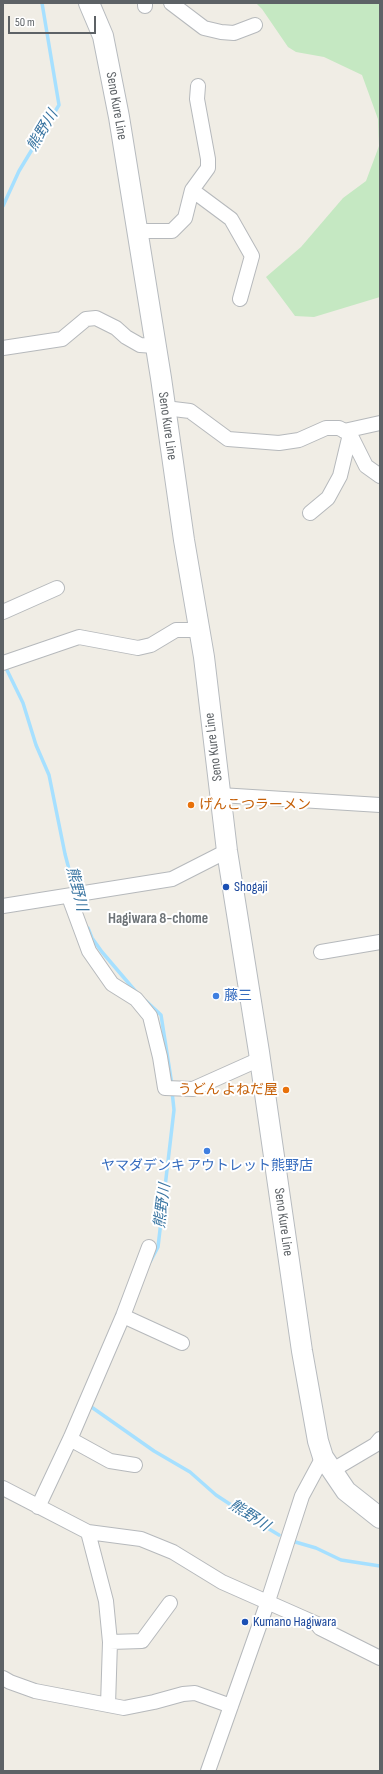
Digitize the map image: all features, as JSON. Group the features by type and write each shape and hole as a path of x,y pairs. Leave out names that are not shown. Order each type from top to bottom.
{"main road":[{"name":"Seno Kure Line","path":"89,3 103,36 119,117 156,346 164,408 199,630 227,851 260,1059 302,1351 318,1441 327,1464 346,1491 380,1518"}],"street":[{"path":"171,3 204,28 221,32 234,32 255,25"},
{"path":"137,231 172,231 185,218 192,190 208,168 208,159 197,100 198,86"},
{"path":"192,190 231,219 252,256 240,299"},
{"path":"3,348 62,339 86,319 96,318 116,328 140,346 156,346"},
{"path":"164,408 190,411 228,439 279,443 299,440 326,428 339,428 347,432 366,466 380,476"},
{"path":"347,432 380,423"},
{"path":"310,513 328,498 340,476 347,432"},
{"path":"3,612 57,588"},
{"path":"3,663 79,637 138,648 151,645 176,630 199,630"},
{"path":"220,795 380,805"},
{"path":"3,906 69,897 172,879 227,851"},
{"path":"69,897 89,951 112,984 136,999 150,1016 160,1057 165,1088 193,1089 260,1059"},
{"path":"322,952 380,942"},
{"path":"38,1507 70,1439 149,1248"},
{"path":"122,1316 182,1343"},
{"path":"70,1439 110,1461 135,1465"},
{"path":"208,1771 268,1601 302,1496 327,1464 375,1445 380,1439"},
{"path":"3,1488 88,1532 141,1539 173,1552 222,1582 268,1601 317,1624 320,1628 380,1658"},
{"path":"88,1532 106,1601 110,1642 108,1705"},
{"path":"110,1642 142,1641 170,1603"},
{"path":"3,1678 35,1691 124,1708 183,1694 195,1693 231,1706"}],"green space":[{"path":"256,3 380,3 380,297 314,317 295,316 266,277 301,247 343,198 366,181 379,146 378,119 362,75 324,57 296,52 288,47 262,9"}],"waterway":[{"name":"熊野川","path":"3,206 19,171 59,105 42,3"},
{"name":"熊野川","path":"5,666 23,703 36,745 49,775 65,854 75,892"},
{"name":"熊野川","path":"88,928 92,938 102,952 137,993"},
{"name":"熊野川","path":"146,1001 161,1015 172,1085"},
{"name":"熊野川","path":"150,1262 158,1247 174,1110 172,1091"},
{"name":"熊野川","path":"91,1404 90,1406 154,1451 190,1472 216,1495 279,1535"},
{"name":"熊野川","path":"292,1541 316,1548 341,1560 380,1566"}],"place":[{"name":"げんこつラーメン","path":"191,805"},
{"name":"Shogaji","path":"226,887"},
{"name":"藤三","path":"216,996"},
{"name":"うどん よねだ屋","path":"286,1090"},
{"name":"ヤマダデンキ アウトレット熊野店","path":"207,1151"},
{"name":"Kumano Hagiwara","path":"245,1622"}],"district":[{"name":"Hagiwara 8-chome","path":"158,919"}]}
